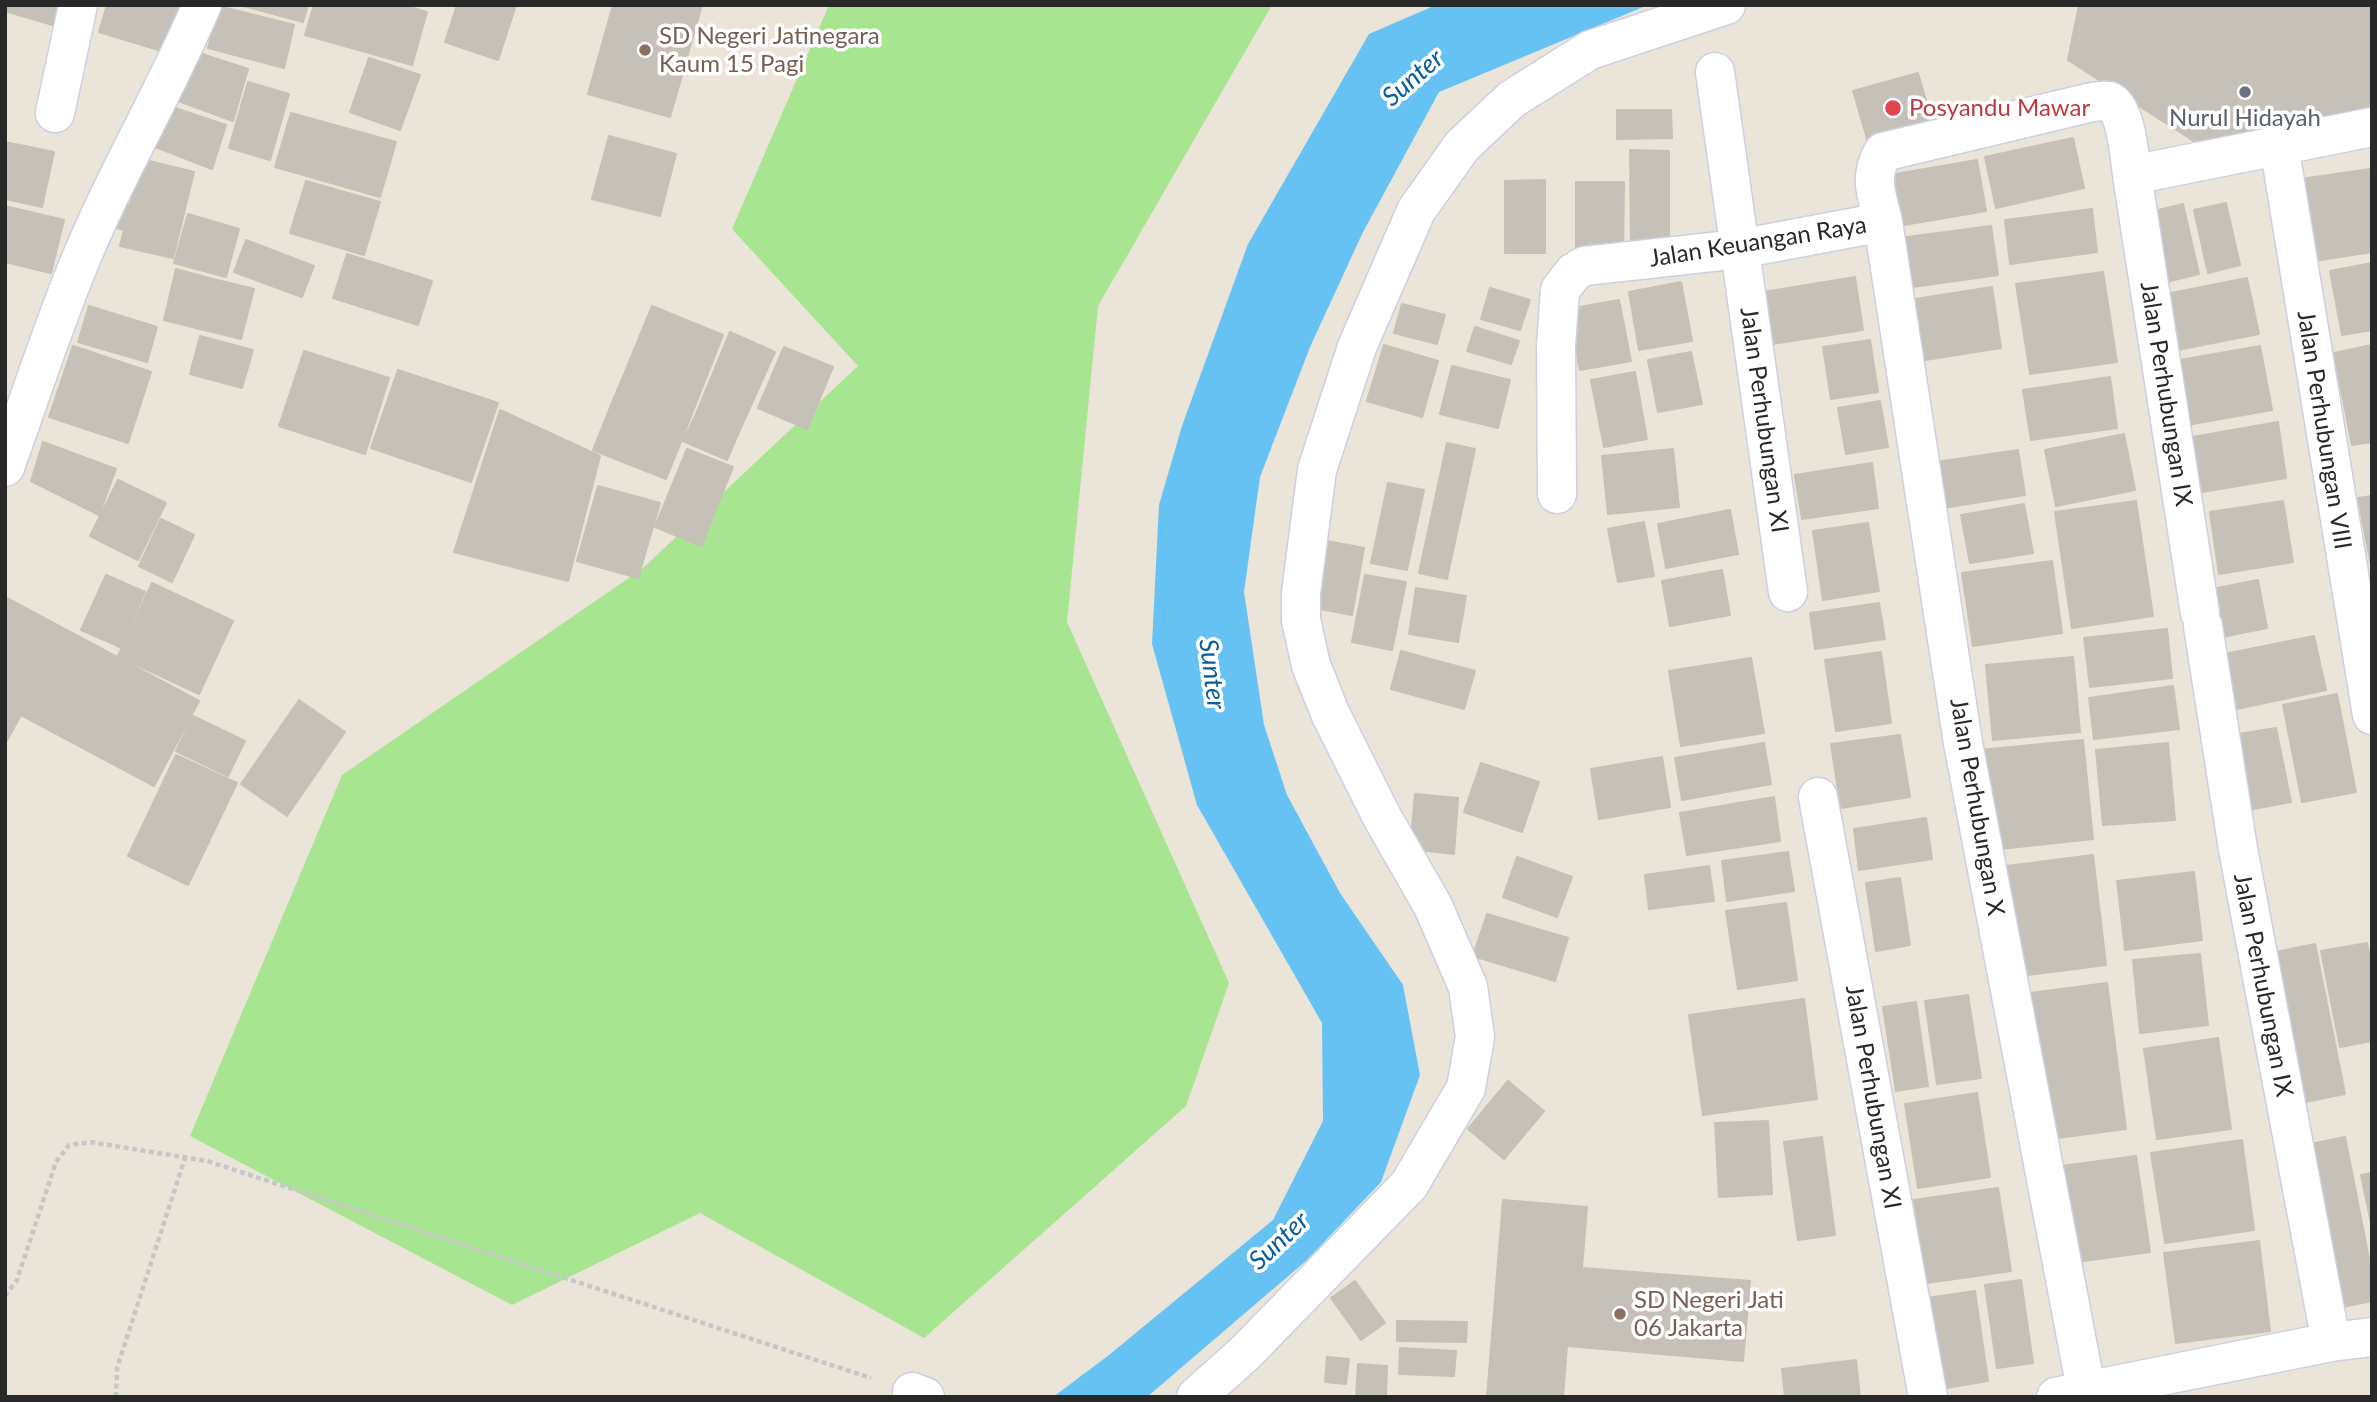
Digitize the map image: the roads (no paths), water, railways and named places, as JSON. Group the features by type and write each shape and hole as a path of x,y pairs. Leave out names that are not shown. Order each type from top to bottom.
{"street":[{"path":"55,113 78,5"},
{"path":"5,467 78,266 129,152 165,85 202,5"},
{"path":"1196,1397 1244,1354 1409,1185 1466,1088 1475,1037 1468,987 1433,906 1382,817 1330,713 1311,665 1301,620 1301,593 1318,470 1357,347 1416,211 1462,146 1512,99 1590,50 1726,5"},
{"name":"Jalan Perhubungan XI","path":"1715,72 1788,592"},
{"name":"Jalan Keuangan Raya","path":"1557,494 1556,345 1560,290 1574,272 1584,266 1739,249 1883,222 1873,176 1883,152 2092,102 2108,101 2116,106 2127,138 2132,175"},
{"path":"2132,175 2372,127"},
{"name":"Jalan Perhubungan VIII","path":"2279,145 2372,715"},
{"name":"Jalan Perhubungan IX","path":"2132,175 2238,849 2331,1342"},
{"name":"Jalan Perhubungan X","path":"1883,222 1963,743 2071,1393"},
{"name":"Jalan Perhubungan XI","path":"1818,797 1928,1397"},
{"path":"2071,1393 2331,1342 2372,1337"}],"water":[{"name":"Sunter","path":"1436,5 1648,5 1439,92 1363,232 1310,347 1260,477 1244,592 1264,725 1287,795 1340,893 1403,985 1420,1075 1381,1182 1307,1260 1147,1397 1053,1397 1109,1355 1273,1220 1323,1121 1322,1023 1197,805 1152,644 1159,505 1182,426 1248,244 1369,34"}],"place":[{"name":"SD Negeri Jatinegara Kaum 15 Pagi","path":"645,50"},
{"name":"Nurul Hidayah","path":"2245,92"},
{"name":"Posyandu Mawar","path":"1893,108"},
{"name":"SD Negeri Jati 06 Jakarta","path":"1620,1314"}]}
